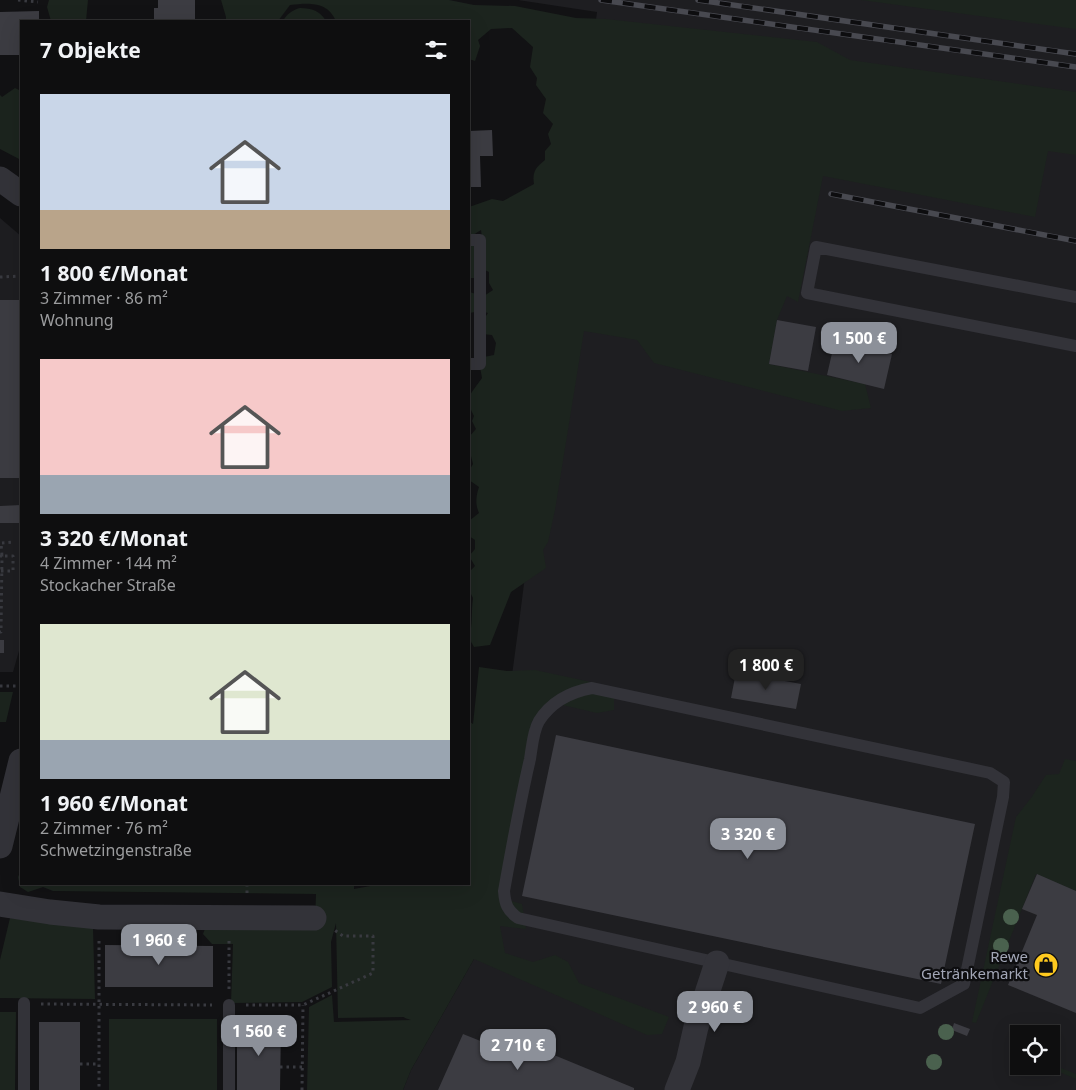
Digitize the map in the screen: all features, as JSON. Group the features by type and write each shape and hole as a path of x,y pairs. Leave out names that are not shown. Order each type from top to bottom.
{"street":[{"path":"0,179 20,193"},
{"path":"0,846 20,765"},
{"path":"0,904 99,917 314,918"},
{"path":"677,1090 688,1062 696,1027 717,963"}],"lane":[{"path":"470,240 480,240 480,364 470,364"},
{"path":"1076,297 816,247 807,293 1076,346"},
{"path":"592,688 611,691 990,773 1004,782 1003,797 964,984 920,1008 717,963 518,918 508,911 504,890 520,802 538,723 548,709 564,697 578,690 592,688"},
{"path":"24,1003 24,1090"},
{"path":"229,1005 229,1090"}],"path":[{"path":"18,0 38,2"},
{"path":"0,277 20,276"},
{"path":"0,632 2,632 2,543 13,542"},
{"path":"1,556 13,556 13,571 1,571"},
{"path":"0,686 20,686"},
{"path":"99,917 99,1090"},
{"path":"229,1005 230,918"},
{"path":"302,1090 303,1005"},
{"path":"80,1064 99,1064"},
{"path":"280,1067 302,1067"}],"shaded area":[{"path":"49,0 88,0 86,20 51,20 47,7"},
{"path":"221,0 449,0 474,5 515,6 576,18 606,19 817,42 850,60 1076,92 1076,155 1048,151 1035,217 823,176 798,302 787,296 777,320 769,364 865,384 871,408 842,411 654,363 637,340 584,331 555,510 548,542 543,550 546,568 511,592 490,645 474,647 470,640 473,598 470,592 470,571 475,566 470,555 475,549 475,540 470,537 470,520 479,513 476,500 479,487 470,481 470,469 473,464 470,452 470,436 476,429 472,421 474,416 470,407 470,396 482,378 480,367 484,357 494,355 496,343 492,335 483,334 482,322 488,313 482,311 470,313 470,292 484,296 493,290 489,283 489,272 483,269 481,230 470,235 470,207 492,199 503,201 534,184 535,170 545,160 545,151 551,144 548,134 553,124 543,113 546,99 536,85 537,78 530,67 533,47 512,28 491,29 478,40 480,46 475,61 470,59 470,20 335,20 328,10 311,4 290,5 279,20 226,20"},
{"path":"518,0 1076,0 1076,1090 403,1090 411,1070 474,959 597,12"},
{"path":"861,0 1076,0 1076,29"},
{"path":"300,8 315,11 325,20 284,20"},
{"path":"15,88 20,90 20,159 0,149 0,95 2,97"},
{"path":"0,218 20,235 20,648 13,672 0,672"},
{"path":"470,243 474,243 474,278 470,278"},
{"path":"479,667 507,671 535,670 614,687 614,710 597,713 558,704 532,721 501,898 522,904 526,929 500,926 505,953 533,962 555,955 568,962 579,983 669,1017 662,1034 647,1035 474,959 411,1070 403,1090 307,1090 309,1007 332,995 334,1022 411,1020 404,1017 338,1018 336,923 331,942 332,987 302,1002 231,1003 233,944 212,944 203,934 206,926 315,922 316,894 53,891 43,887 28,892 20,887 18,877 20,872 20,885 354,885 354,889 376,885 470,885 470,722 473,724"},
{"path":"0,692 13,692 6,722 0,722"},
{"path":"1065,759 1076,761 1076,891 1036,874 976,1023 972,1022 1016,817 1046,775 1059,774"},
{"path":"10,918 93,928 95,999 0,998 0,960"},
{"path":"0,1012 16,1012 15,1090 0,1090"},
{"path":"109,1019 217,1019 217,1090 109,1090"},
{"path":"1060,1068 1076,1074 1076,1079 1060,1072"}],"building":[{"path":"158,0 195,0 195,20 154,20 154,8 158,8"},
{"path":"39,11 39,20 20,20 20,55 0,55 0,12"},
{"path":"492,130 493,156 480,156 481,187 470,187 470,131"},
{"path":"0,300 20,300 20,478 0,478"},
{"path":"777,320 816,327 808,371 769,364"},
{"path":"835,340 892,354 884,389 827,375"},
{"path":"20,505 20,523 0,523 0,506"},
{"path":"0,640 4,640 4,653 0,653"},
{"path":"736,672 801,684 796,709 731,698"},
{"path":"556,735 975,824 941,984 522,896"},
{"path":"1037,874 1076,891 1076,1013 1008,985 1037,915 1022,909"},
{"path":"105,945 213,946 213,987 105,987"},
{"path":"39,1022 80,1022 80,1090 39,1090"},
{"path":"237,1023 281,1024 280,1090 237,1090"},
{"path":"954,1023 970,1029 967,1036 952,1030"},
{"path":"463,1034 531,1061 537,1048 634,1088 634,1090 438,1090"}],"railway":[{"path":"601,0 1076,67"},
{"path":"698,0 1076,54"},
{"path":"831,194 1076,241"}],"place":[{"name":"Rewe Getränkemarkt","path":"1046,965"}]}
